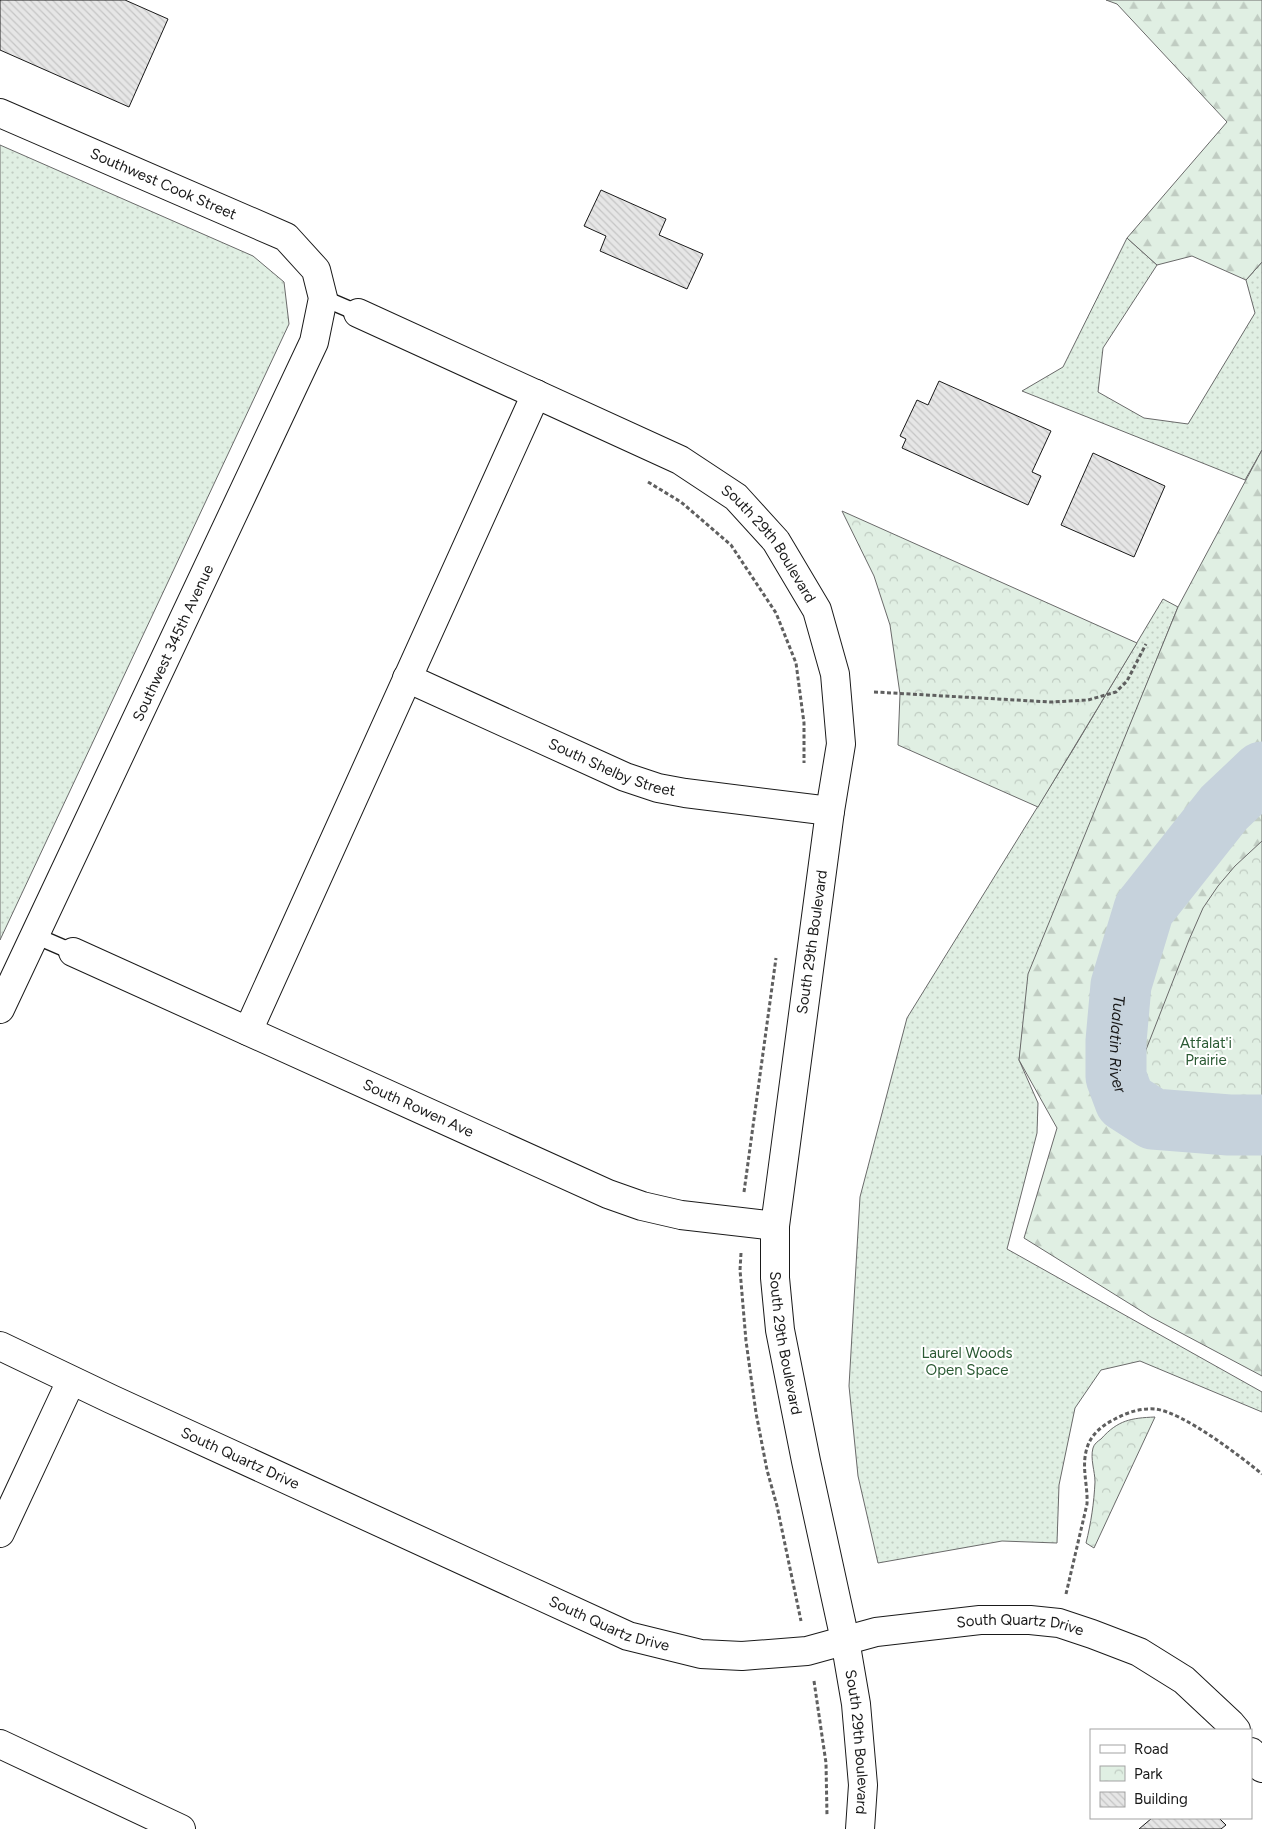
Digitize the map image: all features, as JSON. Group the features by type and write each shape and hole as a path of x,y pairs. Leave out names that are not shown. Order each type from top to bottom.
{"street":[{"name":"Southwest Cook Street","path":"0,113 286,237 316,270"},
{"name":"Southwest 345th Avenue","path":"0,1010 314,342 323,298 316,270"},
{"name":"South 29th Boulevard","path":"358,314 680,460 736,498 776,541 817,610 836,674 841,744 830,811 775,1226 775,1278 780,1330 845,1640 856,1704 863,1785 860,1829"},
{"path":"248,1031 536,394"},
{"name":"South Shelby Street","path":"407,678 625,777 658,788 830,811"},
{"name":"South Rowen Ave","path":"73,952 608,1194 642,1206 681,1215 775,1226"},
{"name":"South Quartz Drive","path":"0,1346 71,1381 628,1636 701,1654 742,1656 807,1651 876,1632 980,1620 1030,1620 1058,1623 1139,1652 1184,1680 1235,1729"},
{"path":"0,1533 71,1381"},
{"path":"0,1744 181,1829"},
{"path":"1252,1753 1262,1768"}],"lane":[{"path":"323,298 358,314"},
{"path":"36,936 73,952"}],"path":[{"path":"646,481 681,502 731,545 776,613 796,663 804,723 804,766"},
{"path":"874,692 1051,702 1088,700 1116,692 1127,681 1146,644"},
{"path":"743,1201 776,956"},
{"path":"741,1245 740,1270 746,1341 756,1413 802,1625"},
{"path":"1066,1595 1087,1504 1083,1464 1086,1450 1089,1441 1096,1432 1110,1421 1126,1413 1157,1409 1176,1416 1197,1428 1237,1454 1262,1474"},
{"path":"812,1673 826,1763 827,1820"}],"green space":[{"path":"1106,0 1262,0 1262,262 1246,280 1192,256 1157,265 1127,238 1227,122 1117,4"},
{"path":"0,145 253,256 284,282 289,324 0,940"},
{"path":"1127,238 1157,265 1103,348 1098,392 1144,418 1188,424 1255,313 1246,280 1262,262 1262,450 1245,480 1022,391 1063,367"},
{"path":"1262,450 1262,1376 1151,1317 1024,1238 1057,1128 1019,1060 1028,974 1178,607"},
{"path":"842,511 1137,643 1038,807 898,745 900,694 890,625 874,576"},
{"name":"Laurel Woods Open Space","path":"1163,599 1178,607 1032,968 1019,1060 1038,1103 1037,1133 1007,1249 1262,1392 1262,1412 1140,1361 1101,1370 1075,1408 1059,1485 1057,1543 1002,1541 878,1563 858,1476 849,1386 860,1197 907,1018 1074,748"},
{"name":"Atfalat'i Prairie","path":"1262,841 1262,1104 1215,1110 1179,1109 1163,1105 1151,1098 1143,1087 1140,1074 1142,1060 1203,908 1235,866"},
{"path":"1155,1417 1094,1548 1086,1543 1095,1490 1092,1456 1094,1447 1107,1433 1125,1421"}],"building":[{"path":"0,0 125,0 168,19 129,107 0,50"},
{"path":"601,190 666,219 659,235 703,254 687,289 600,251 606,236 584,226"},
{"path":"939,381 1051,431 1032,472 1041,476 1028,505 902,448 906,439 900,436 917,400 928,405"},
{"path":"1093,453 1165,486 1134,557 1061,525"},
{"path":"1151,1819 1220,1819 1226,1825 1221,1829 1139,1829"}],"waterway":[{"name":"Tualatin River","path":"1262,772 1224,808 1144,909 1121,985 1116,1041 1116,1077 1125,1101 1153,1119 1229,1125 1262,1125"}]}
